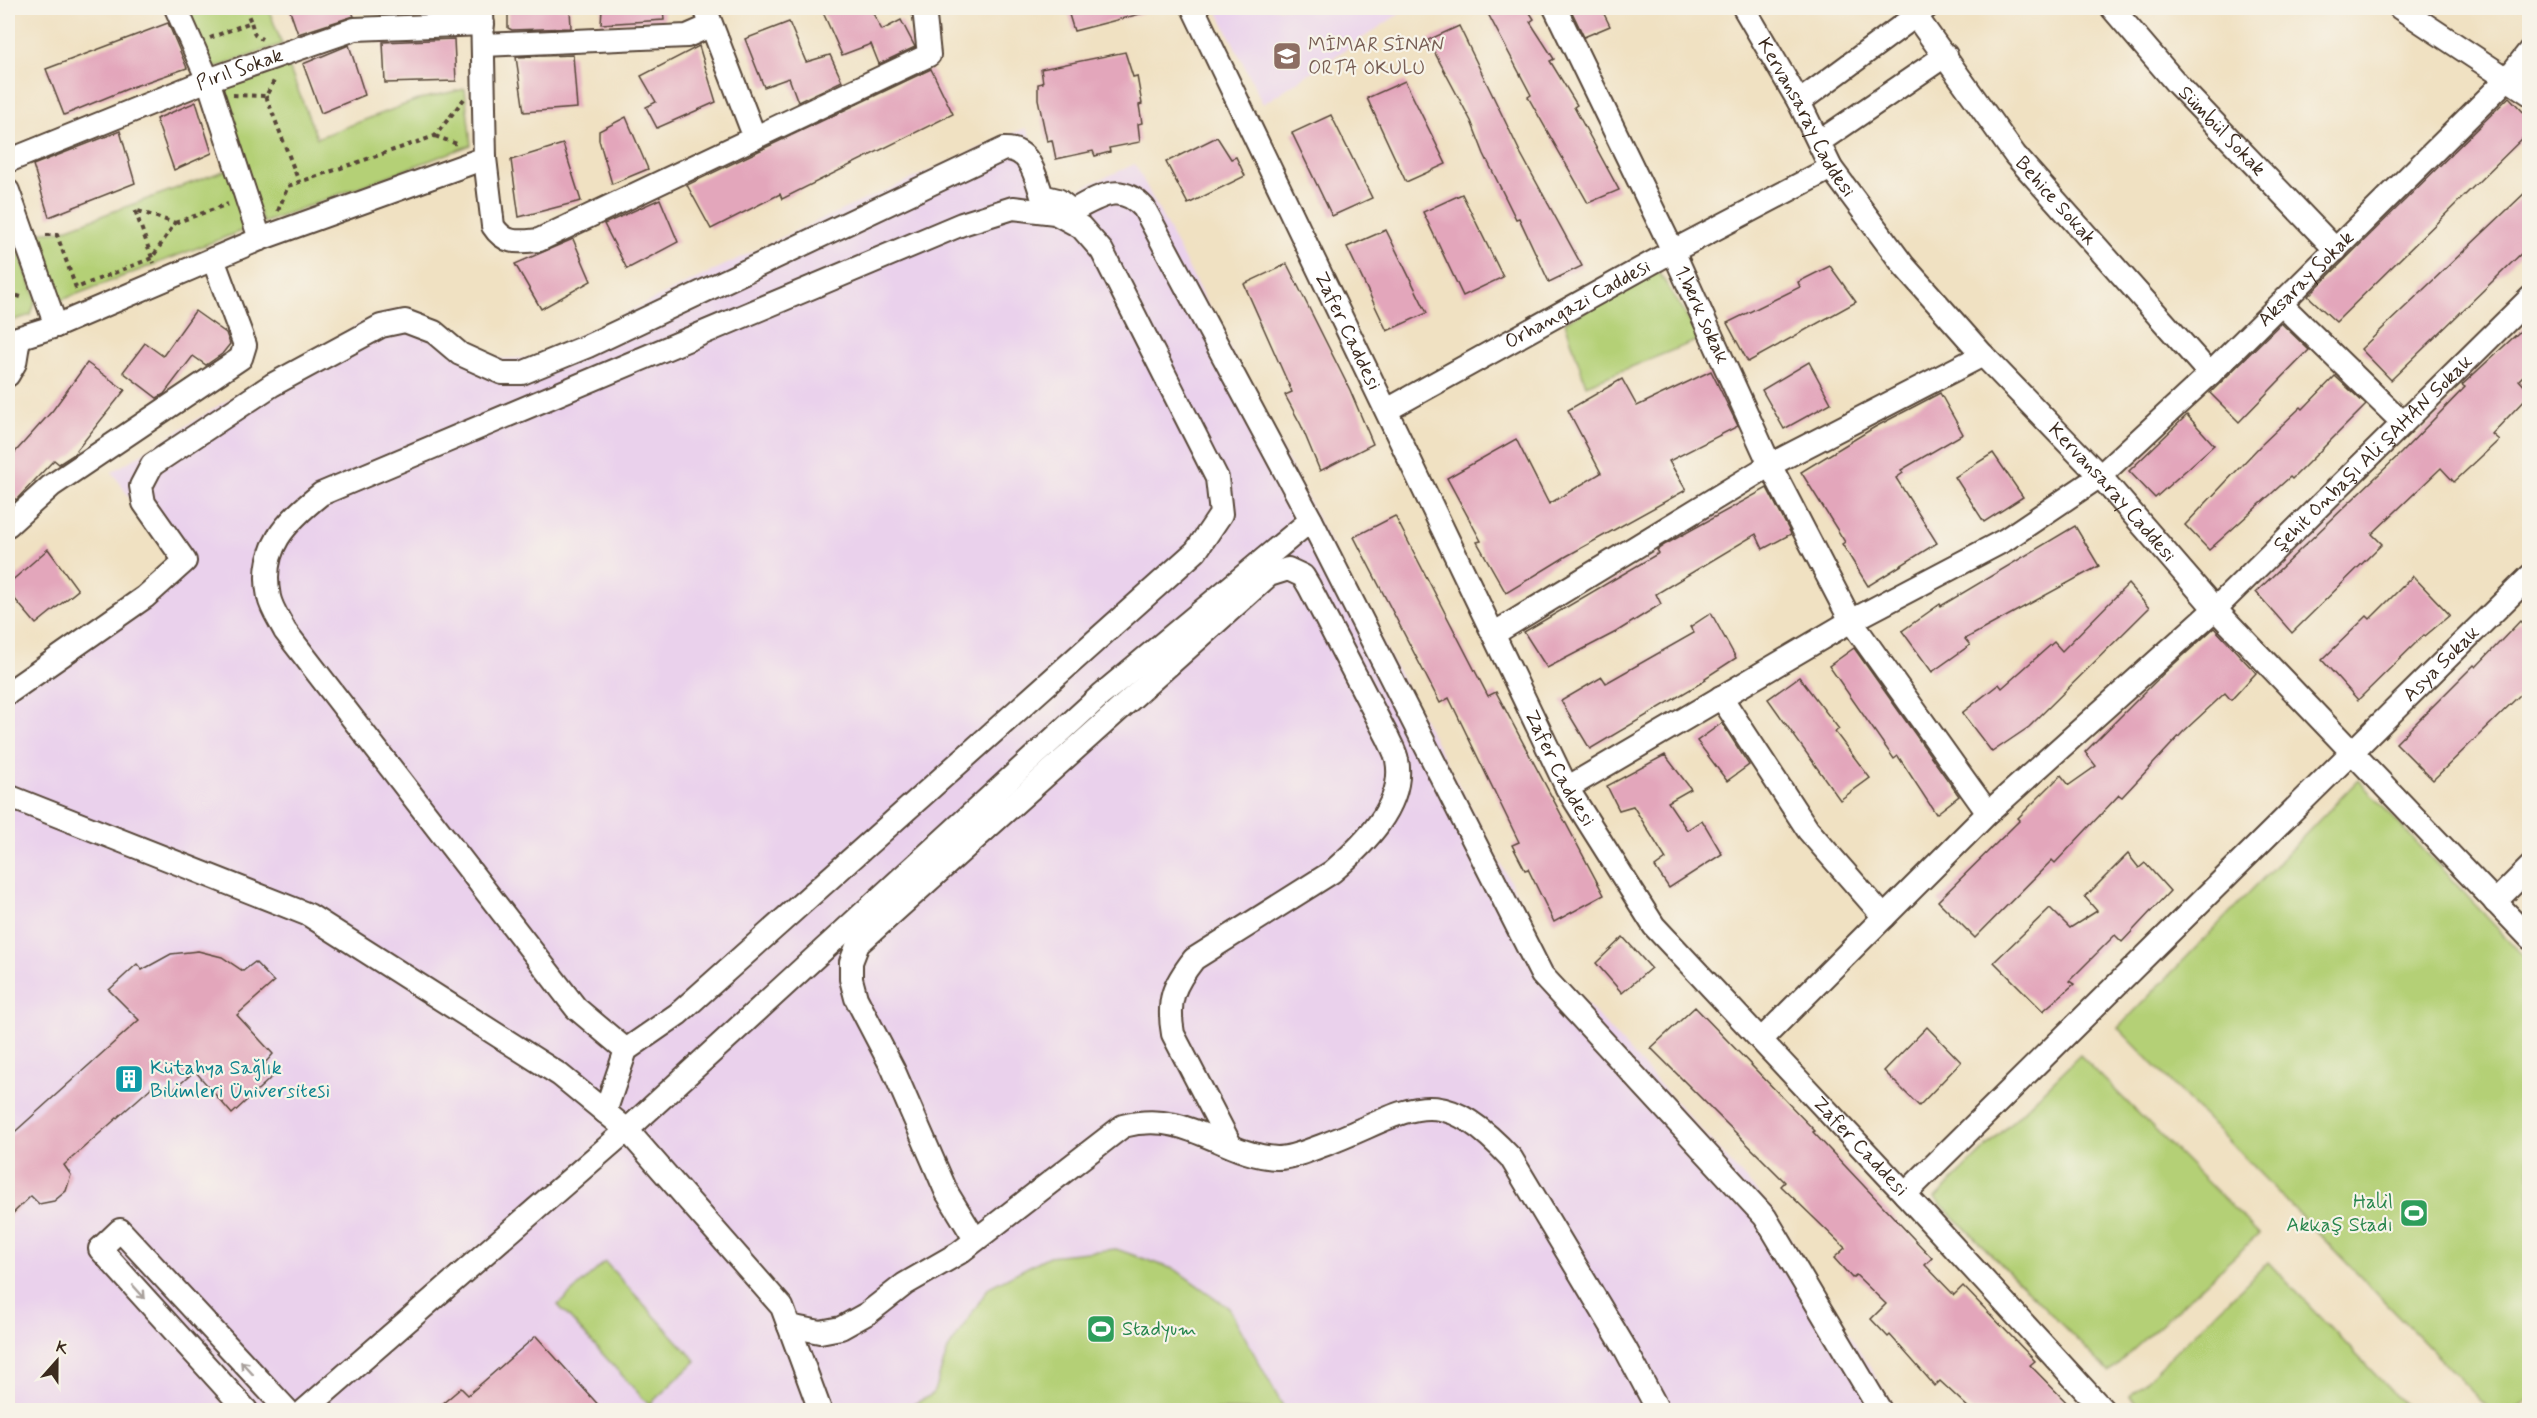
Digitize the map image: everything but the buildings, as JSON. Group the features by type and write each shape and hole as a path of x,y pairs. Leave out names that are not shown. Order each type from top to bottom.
{"street":[{"path":"176,8 208,78 246,197 264,237"},
{"path":"483,25 484,72 476,153 493,226 499,235 511,243 539,240 929,55 924,8"},
{"name":"Zafer Caddesi","path":"1193,8 1495,633 1567,788 1654,926 2103,1410"},
{"name":"1.berk sokak","path":"1555,8 1673,251 1770,465 1851,621 1989,813"},
{"name":"Kervansaray Caddesi","path":"1744,8 1799,102 1832,168 1904,266 1983,356 2100,476 2215,609 2529,938"},
{"name":"Sümbül Sokak","path":"2112,8 2177,84 2336,250"},
{"path":"2400,8 2529,94"},
{"path":"1799,102 1917,10"},
{"name":"Behice Sokak","path":"1917,10 2015,156 2210,374"},
{"path":"708,17 755,138"},
{"name":"Pırıl Sokak","path":"8,161 208,78 355,29 483,25 687,36 708,17"},
{"name":"Aksaray Sokak","path":"1567,788 1851,621 2005,540 2100,476 2210,374 2336,250 2507,79 2529,50"},
{"path":"1819,142 1946,55"},
{"path":"8,693 146,597 185,561 144,503 141,486 152,465 272,385 362,336 381,326 405,321 434,332 460,354 483,366 502,373 522,373 588,346 1004,149 1016,149 1025,156 1042,196 1058,200 1072,211 1104,195 1118,192 1135,198 1144,208 1311,520 1542,975 1765,1217 1880,1410"},
{"path":"8,375 15,363 13,339 56,326 264,237 476,153"},
{"name":"Orhangazi Caddesi","path":"1386,410 1673,251 1832,168"},
{"path":"8,191 56,326"},
{"path":"605,1112 626,1050 678,1014 1196,551 1221,514 1217,478 1102,251 1082,227 1055,213 1013,208 962,224 321,494 289,520 274,546 266,569 269,599 285,631 576,1008 626,1050"},
{"path":"8,525 51,486 241,358 245,345 213,259"},
{"name":"Şehit Onbaşı Ali ŞAHAN Sokak","path":"1761,1040 1989,813 2215,609 2529,298"},
{"path":"2281,304 2403,423"},
{"path":"1495,633 1770,465 1983,356"},
{"path":"304,1410 627,1130 1101,695 1311,520"},
{"path":"975,1239 947,1193 893,1068 856,998 850,979 851,962 858,944 1269,574 1288,569 1302,576 1309,586 1388,738 1397,760 1397,785 1388,809 1352,855 1332,872 1194,959 1180,977 1171,997 1170,1015 1173,1034 1230,1144"},
{"name":"Asya Sokak","path":"1905,1194 2354,753 2529,576"},
{"path":"1721,697 1808,830 1884,917"},
{"path":"8,796 309,915 560,1075 627,1130 782,1307 820,1410"},
{"path":"2495,902 2529,867"},
{"path":"789,1326 820,1332 841,1328 868,1313 905,1284 959,1253 1123,1126 1143,1121 1163,1122 1190,1128 1230,1144 1277,1158 1292,1156 1336,1140 1391,1115 1422,1107 1456,1113 1486,1131 1511,1158 1529,1184 1626,1350 1658,1410"},
{"path":"246,1410 100,1249 120,1230 287,1410"}],"path":[{"path":"199,13 213,8"},
{"path":"245,8 255,35 281,55"},
{"path":"208,78 215,56 209,38 250,22"},
{"path":"264,237 288,186 435,136 484,72"},
{"path":"266,96 299,182"},
{"path":"435,136 476,153"},
{"path":"24,236 57,235 76,288 152,258 174,223 246,197"},
{"path":"152,258 135,210 174,223"}],"shaded area":[{"name":"MİMAR SİNAN ORTA OKULU","path":"1216,8 1408,8 1263,104"},
{"path":"1026,128 1055,186 1070,193 1135,164 1351,584 1559,973 1772,1209 1896,1410 8,1410 8,681 120,604 173,561 112,472 257,382 369,319 394,310 420,312 474,349 501,359 532,358 802,228"}],"green space":[{"path":"185,8 268,8 282,44 210,70"},
{"path":"288,65 317,138 420,99 465,89 471,145 263,223 216,85"},
{"path":"229,169 249,228 59,301 33,233 60,231"},
{"path":"8,223 36,299 31,315 8,322"},
{"path":"1658,271 1701,339 1586,385 1565,322"},
{"name":"Halil Akkaş Stadı","path":"2358,780 2529,962 2530,1398 2514,1410 2490,1410 2118,1028"},
{"path":"2080,1055 2259,1234 2109,1372 1935,1198"},
{"name":"Stadyum","path":"1116,1249 1176,1270 1229,1308 1285,1410 903,1410 933,1394 948,1350 989,1287 1049,1256"},
{"path":"605,1262 696,1361 649,1405 558,1305"},
{"path":"2268,1262 2409,1410 2143,1410 2130,1396"}],"place":[{"name":"MİMAR SİNAN ORTA OKULU","path":"1287,56"},
{"name":"Kütahya Sağlık Bilimleri Üniversitesi","path":"129,1079"},
{"name":"Halil Akkaş Stadı","path":"2414,1213"},
{"name":"Stadyum","path":"1101,1329"}]}
